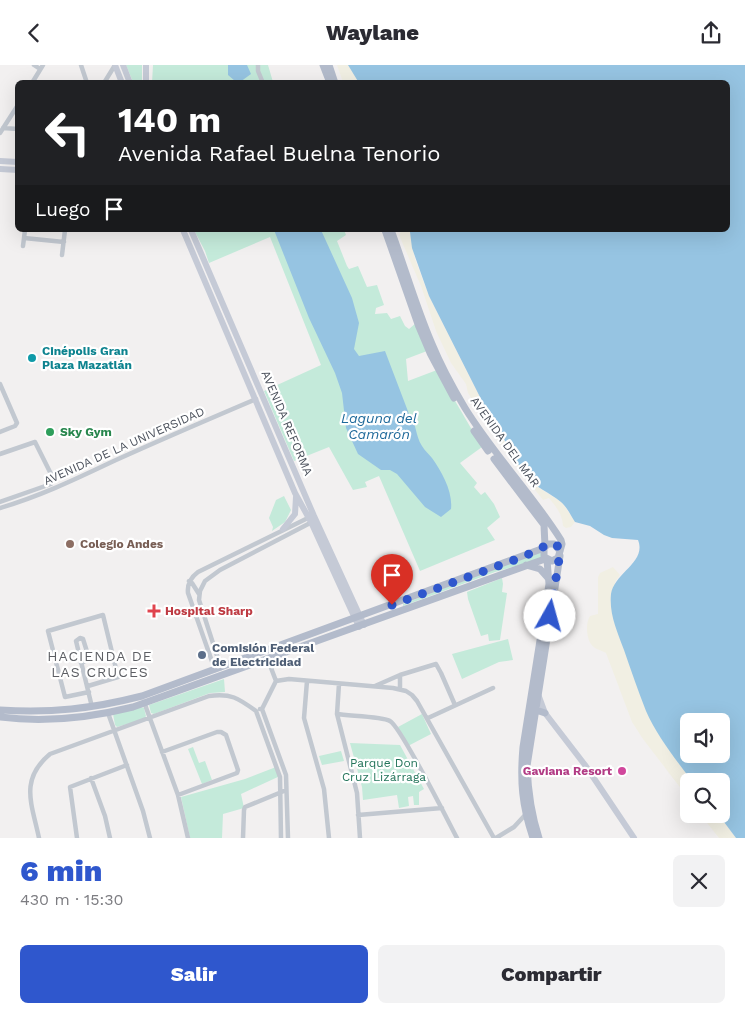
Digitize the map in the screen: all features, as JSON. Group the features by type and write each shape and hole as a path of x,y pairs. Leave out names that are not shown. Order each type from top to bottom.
{"main road":[{"path":"115,65 121,80"},
{"path":"123,65 129,80"},
{"path":"146,65 146,80"},
{"path":"323,65 329,80"},
{"path":"329,65 334,80"},
{"path":"0,161 15,163"},
{"path":"0,169 15,170"},
{"name":"AVENIDA REFORMA","path":"185,232 202,265 312,519 361,626"},
{"name":"AVENIDA REFORMA","path":"192,232 202,265 295,493 312,519"},
{"name":"AVENIDA DEL MAR","path":"386,232 430,353 452,395 482,442 544,525 544,547"},
{"name":"AVENIDA DEL MAR","path":"392,232 432,344 446,373 465,408 486,440 554,529 562,542 560,553"},
{"path":"283,529 295,514 295,493"},
{"path":"0,710 31,712 66,711 142,696 554,544 560,553 535,693 523,747 522,797 533,838"},
{"path":"539,838 530,807 527,766 535,713 535,693 548,579 546,559 543,554 544,547"},
{"path":"0,717 39,721 71,719 145,704 526,565 546,559 554,561 560,553"},
{"path":"526,565 540,569 548,579"},
{"path":"535,693 545,713 585,765 634,838"},
{"path":"535,713 539,711 545,713"}],"street":[{"path":"34,65 42,67 34,80"},
{"path":"81,65 86,80"},
{"path":"106,80 115,65"},
{"path":"258,65 262,80"},
{"path":"0,133 15,110"},
{"path":"3,128 15,129"},
{"path":"23,247 25,232"},
{"path":"62,255 65,232"},
{"path":"24,238 64,242"},
{"path":"0,384 16,425 0,432"},
{"path":"0,401 6,399"},
{"name":"AVENIDA DE LA UNIVERSIDAD","path":"0,508 40,495 78,479 256,399"},
{"path":"0,454 36,441 54,480 52,484 0,502"},
{"path":"218,669 188,593 189,581 198,572 283,529 312,519"},
{"path":"218,669 199,600 203,583 208,577 312,519"},
{"path":"224,559 228,566"},
{"path":"189,581 199,594"},
{"path":"88,686 118,677 103,615 48,631 64,697 89,692"},
{"path":"81,663 89,658 83,639 80,638 76,641 81,663 88,686 92,707"},
{"path":"256,711 262,709 276,681 268,660"},
{"path":"375,686 400,675 436,664 455,705"},
{"path":"400,675 400,689"},
{"path":"276,681 289,679 375,686 400,689 412,695 428,718 495,838 514,827 526,814"},
{"path":"307,681 304,718 324,789 329,838"},
{"path":"339,684 337,714 357,793 360,838"},
{"path":"428,718 493,688"},
{"path":"39,838 30,794 30,782 37,767 50,754 196,699 221,695 239,699 256,711 280,777 281,838"},
{"path":"142,696 178,795 188,838"},
{"path":"262,709 286,775 288,790 288,838"},
{"path":"108,713 144,811 150,838"},
{"path":"337,714 383,719 393,723 457,838"},
{"path":"162,752 217,732 222,732 226,735 238,773 178,795"},
{"path":"77,838 69,789 72,785 127,765"},
{"path":"92,777 110,838"},
{"path":"243,838 244,810 246,807 288,790"},
{"path":"358,815 442,808"}],"green space":[{"path":"126,65 142,65 142,80 132,80"},
{"path":"153,65 268,65 272,80 152,80"},
{"path":"195,232 345,232 346,235 337,241 347,266 349,269 358,266 367,287 377,285 384,305 376,308 375,314 387,313 391,319 400,316 405,326 409,329 416,323 427,351 406,359 408,381 437,370 482,447 460,463 477,483 474,487 481,495 485,492 494,504 500,517 487,528 495,540 420,571 379,476 365,482 367,487 353,490 329,447 294,461 264,391 321,365 270,237 209,263"},
{"path":"284,496 291,510 285,522 272,531 273,527 269,518 276,500"},
{"path":"541,551 543,558 495,572 403,606 403,604"},
{"path":"502,578 502,592 507,593 500,640 489,641 488,634 481,636 467,592"},
{"path":"508,639 513,660 499,662 462,679 452,654"},
{"path":"224,679 225,692 210,693 154,714 151,713 149,705"},
{"path":"141,707 144,708 146,716 144,719 117,727 115,725 113,714"},
{"path":"422,714 431,734 408,746 398,727"},
{"name":"Parque Don Cruz Lizárraga","path":"350,743 400,745 424,789 419,792 419,805 414,805 413,796 408,797 409,806 399,808 397,795 363,800 362,787"},
{"path":"193,747 199,763 205,761 212,780 202,784 188,749"},
{"path":"341,751 344,761 322,765 319,756"},
{"path":"276,767 280,776 241,794 244,808 223,814 222,838 190,838 181,797 245,779"}],"sand":[{"path":"337,65 348,65 358,80 342,80"},
{"path":"401,232 410,232 415,259 429,296 482,401 514,459 531,483 562,502 575,522 571,527 566,528 563,526 560,514 554,504 549,498 543,500 503,449 468,393 466,384 451,363 436,331 421,286 399,235"},
{"path":"613,567 620,575 615,582 613,619 647,712 662,740 686,773 680,773 680,787 632,722 606,653 596,649 588,638 588,619 590,616 598,614 598,577 600,573"},
{"path":"707,823 725,823 736,838 719,838"}],"water":[{"path":"228,65 247,65 251,74 243,80 234,80 228,75"},
{"path":"348,65 745,65 745,838 736,838 725,823 730,823 730,773 686,773 656,730 637,688 614,622 611,609 611,594 613,587 638,555 640,548 638,540 612,538 590,526 575,522 561,502 525,476 482,401 429,296 412,248 410,232 730,232 730,80 357,80"},
{"name":"Laguna del Camarón","path":"275,232 322,232 352,298 359,323 354,349 359,356 385,351 420,442 446,482 451,509 441,517 425,507 397,474 390,470 381,470 358,454 346,428 342,393 335,373 309,318"}],"place":[{"name":"Cinépolis Gran Plaza Mazatlán","path":"32,358"},
{"name":"Sky Gym","path":"50,432"},
{"name":"Colegio Andes","path":"70,544"},
{"name":"Hospital Sharp","path":"154,611"},
{"name":"Comisión Federal de Electricidad","path":"202,655"},
{"name":"Gaviana Resort","path":"622,771"}],"district":[{"name":"HACIENDA DE LAS CRUCES","path":"100,664"}],"route":[{"path":"392,605 525,556 551,543 557,545 560,553 550,616"}]}
